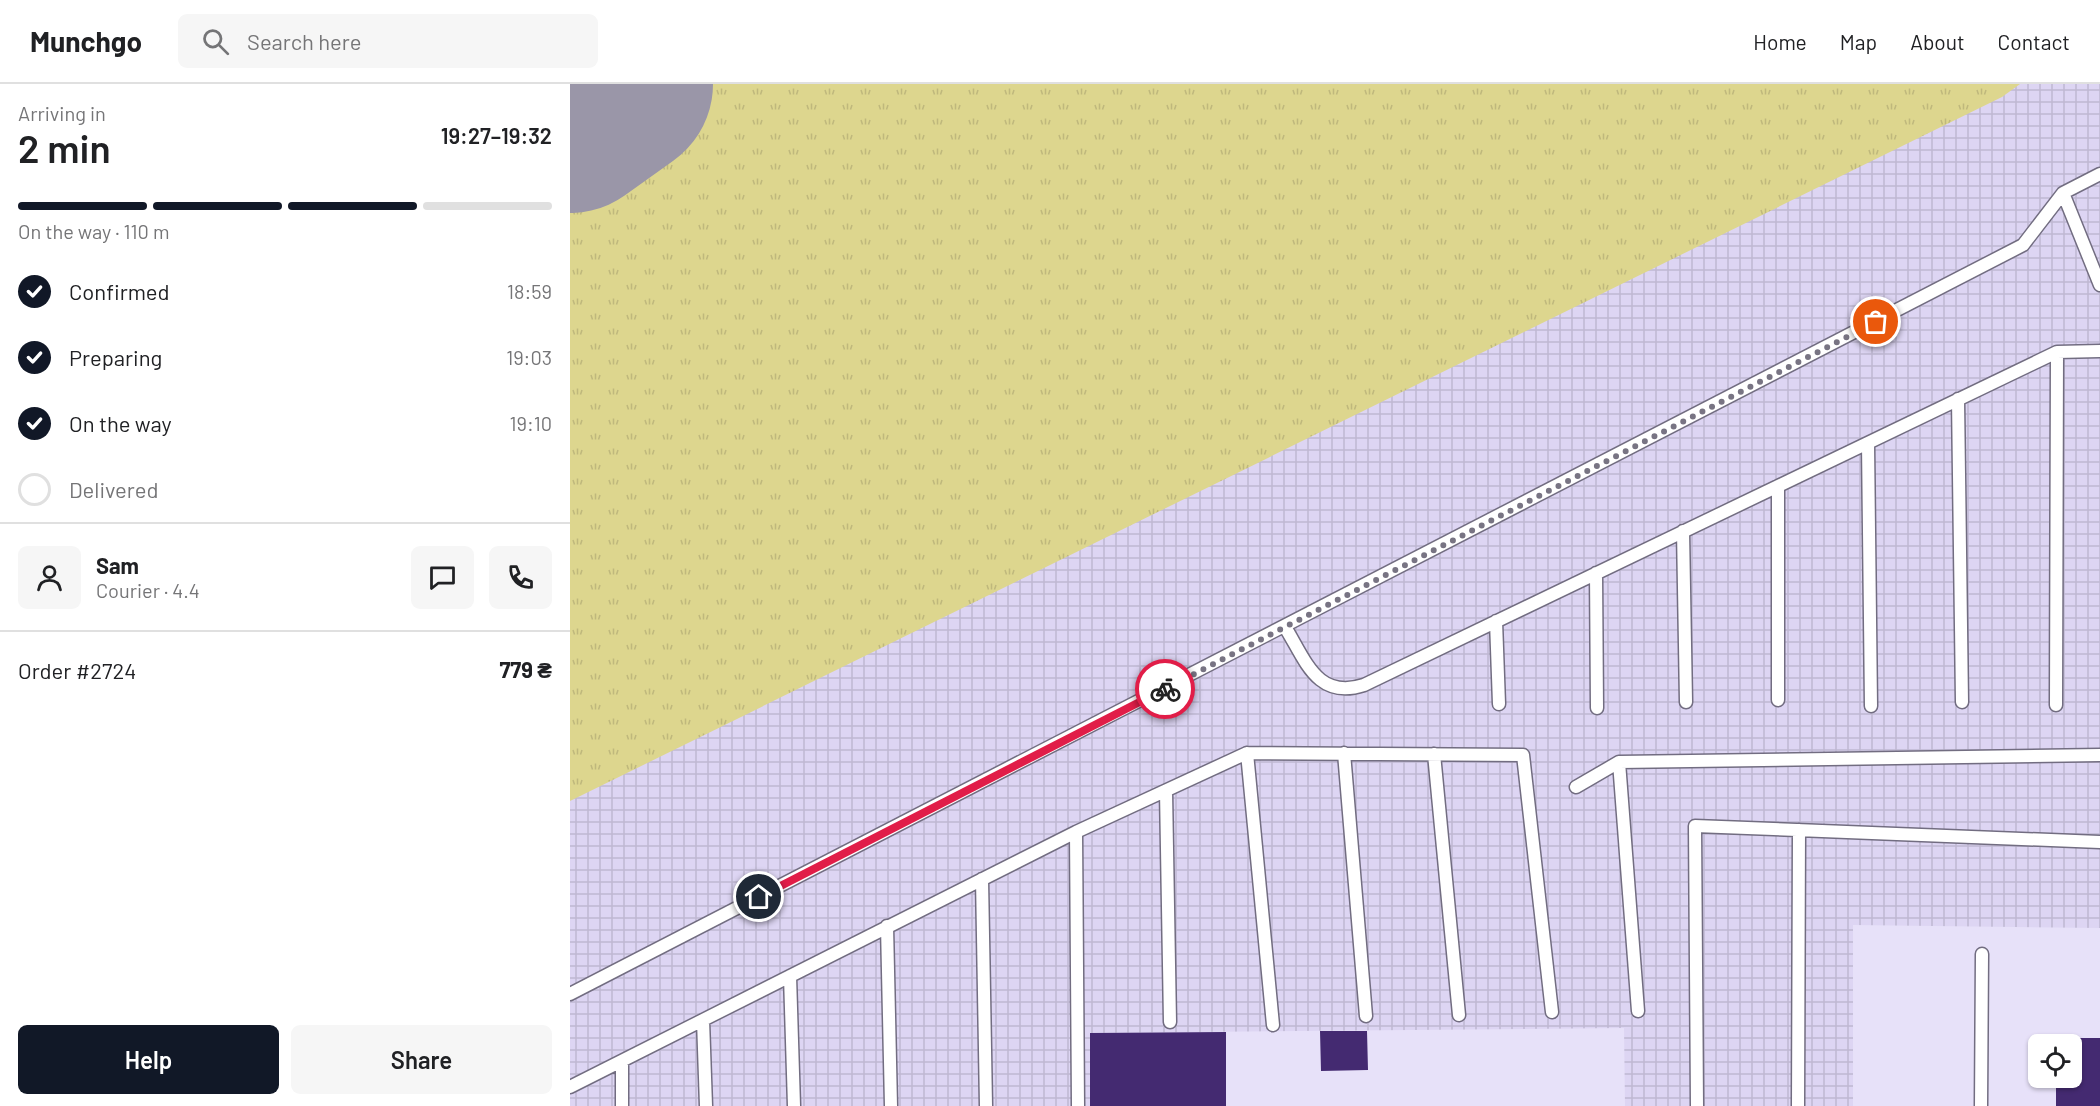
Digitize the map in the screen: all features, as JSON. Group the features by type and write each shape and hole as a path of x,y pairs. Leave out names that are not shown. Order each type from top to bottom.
{"lane":[{"path":"570,994 2023,245 2063,194 2100,174"},
{"path":"2063,194 2100,285"},
{"path":"1285,627 1318,680 1331,687 1347,690 1364,685 2056,352 2100,351"},
{"path":"2056,352 2056,705"},
{"path":"1958,399 1962,702"},
{"path":"1868,442 1871,706"},
{"path":"1778,486 1778,700"},
{"path":"1683,531 1686,702"},
{"path":"1596,573 1597,708"},
{"path":"1496,621 1499,704"},
{"path":"1247,753 1273,1024"},
{"path":"570,1087 1076,832 1247,753 1523,754 1552,1012"},
{"path":"1344,753 1366,1016"},
{"path":"1434,754 1460,1015"},
{"path":"1576,787 1619,762 2100,755"},
{"path":"1619,762 1638,1011"},
{"path":"1166,790 1170,1022"},
{"path":"1697,1106 1695,826 2100,842"},
{"path":"1798,1106 1799,830"},
{"path":"1076,832 1077,1106"},
{"path":"982,879 986,1106"},
{"path":"887,926 891,1106"},
{"path":"1981,1106 1982,954"},
{"path":"790,976 794,1106"},
{"path":"703,1020 706,1106"},
{"path":"622,1061 622,1106"}],"shaded area":[{"path":"570,84 2100,84 2100,928 1853,925 1853,1106 1625,1106 1624,1028 1090,1033 1090,1106 570,1106"}],"green space":[{"path":"570,84 2020,84 2002,97 570,801"}],"building":[{"path":"1320,1031 1367,1031 1368,1070 1321,1071"},
{"path":"1226,1032 1226,1106 1090,1106 1090,1033"},
{"path":"2082,1038 2100,1038 2100,1106 2056,1106 2056,1088 2082,1088"}],"runway":[{"path":"570,119 619,84"}],"way so far":[{"path":"1165,689 1876,322"}],"route":[{"path":"759,897 1165,689"}]}
